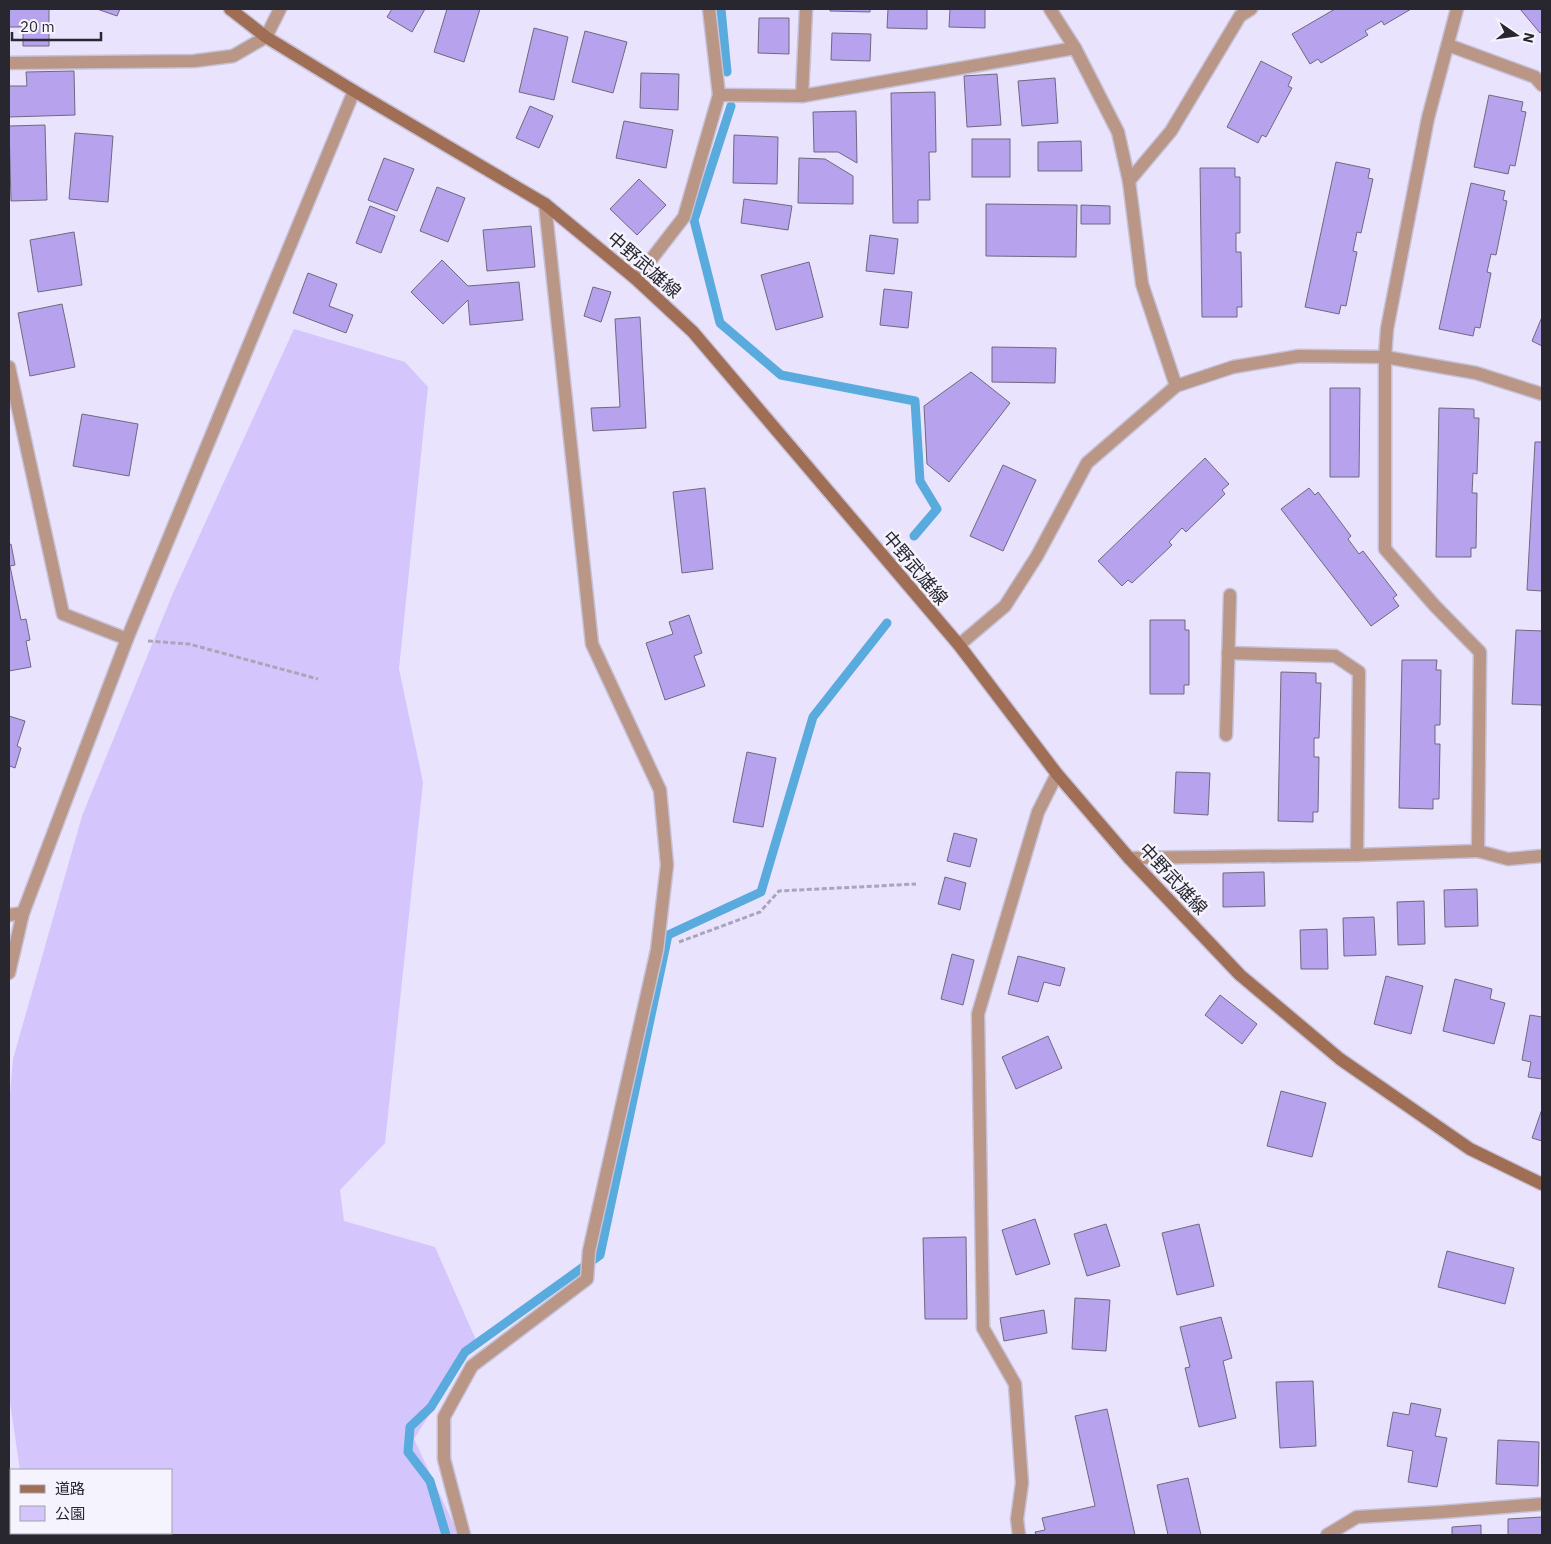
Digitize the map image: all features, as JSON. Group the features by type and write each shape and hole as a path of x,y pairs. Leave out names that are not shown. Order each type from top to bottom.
{"main road":[{"name":"中野武雄線","path":"230,9 266,37 545,204 636,279 693,332 959,645 1057,774 1129,858 1240,975 1340,1059 1470,1149 1542,1184"}],"street":[{"path":"9,63 194,61 233,56 266,37 280,9"},
{"path":"636,279 684,218 719,95 709,9"},
{"path":"802,96 806,9"},
{"path":"1050,9 1075,48 1118,132 1129,181 1142,284 1176,386"},
{"path":"1129,181 1171,132 1240,16 1251,9"},
{"path":"1457,9 1428,118 1387,329 1385,357 1385,549 1435,606 1480,652 1478,851"},
{"path":"1448,46 1535,77 1542,85"},
{"path":"719,95 802,96 1075,48"},
{"path":"9,973 23,913 127,639 354,91"},
{"path":"464,1535 444,1459 444,1417 472,1366 587,1279 589,1251 657,950 667,865 660,790 592,644 545,204"},
{"path":"959,645 1005,606 1037,556 1087,463 1176,386 1233,367 1299,356 1385,357 1476,373 1542,394"},
{"path":"9,367 12,399 64,614 127,639"},
{"path":"1226,735 1230,595"},
{"path":"1228,653 1335,656 1359,672 1356,855"},
{"path":"1019,1535 1017,1519 1022,1483 1015,1384 983,1328 978,1014 1038,812 1057,774"},
{"path":"1129,858 1356,855 1478,851 1508,858 1542,856"},
{"path":"9,915 23,913"},
{"path":"1327,1535 1357,1517 1542,1504"}],"path":[{"path":"127,639 189,644 318,679"},
{"path":"674,944 760,912 779,891 916,884"}],"green space":[{"path":"294,329 405,362 428,387 399,669 423,782 385,1143 340,1190 344,1221 435,1247 476,1340 414,1439 455,1527 456,1535 30,1535 172,1534 172,1469 20,1469 9,1396 9,1105 13,1059 82,816 173,593"}],"building":[{"path":"9,9 49,9 49,46 23,46 23,27 9,27"},
{"path":"97,9 120,9 117,16"},
{"path":"392,9 425,9 412,32 387,17"},
{"path":"447,9 480,9 464,62 434,52"},
{"path":"830,9 870,9 870,12 830,11"},
{"path":"888,9 927,9 927,29 887,28"},
{"path":"950,9 985,9 985,28 949,27"},
{"path":"1335,9 1411,9 1384,25 1382,21 1365,31 1368,35 1321,63 1318,59 1310,64 1292,34"},
{"path":"1520,9 1542,9 1542,31 1540,33"},
{"path":"759,18 789,18 789,54 758,53"},
{"path":"534,28 568,37 554,100 519,92"},
{"path":"585,31 627,42 613,93 572,82"},
{"path":"832,33 871,34 870,61 831,60"},
{"path":"1261,61 1292,77 1288,86 1292,88 1266,137 1262,135 1258,143 1227,127"},
{"path":"74,71 75,115 9,117 9,86 27,86 26,72"},
{"path":"641,73 679,74 678,110 640,108"},
{"path":"997,74 1001,125 967,127 964,76"},
{"path":"1055,78 1058,123 1022,126 1018,81"},
{"path":"935,92 936,152 929,152 930,200 918,200 918,223 893,223 891,93"},
{"path":"1489,95 1523,102 1521,111 1526,112 1515,166 1510,165 1508,174 1474,167"},
{"path":"530,106 553,116 539,148 516,138"},
{"path":"856,111 857,163 838,152 814,152 813,112"},
{"path":"624,121 673,130 666,168 616,158"},
{"path":"45,125 47,200 11,201 9,126"},
{"path":"75,133 113,136 108,202 69,199"},
{"path":"734,135 778,137 777,184 733,183"},
{"path":"972,139 1010,139 1010,177 972,177"},
{"path":"1081,141 1082,171 1038,171 1038,142"},
{"path":"384,158 414,169 397,211 368,200"},
{"path":"799,158 825,159 853,176 853,204 798,203"},
{"path":"1336,162 1370,169 1368,178 1373,179 1361,233 1357,232 1353,251 1357,252 1346,306 1341,305 1339,314 1305,307"},
{"path":"1200,168 1235,168 1235,177 1240,177 1240,233 1236,233 1236,252 1241,252 1242,307 1237,307 1237,317 1202,317"},
{"path":"639,179 666,205 637,235 610,209"},
{"path":"1471,183 1505,191 1503,200 1507,201 1496,255 1491,254 1487,272 1491,273 1480,328 1475,327 1473,336 1439,329"},
{"path":"437,187 465,198 448,242 420,231"},
{"path":"744,199 792,206 788,230 741,223"},
{"path":"986,204 1077,205 1076,257 986,256"},
{"path":"1081,205 1110,206 1110,224 1081,224"},
{"path":"370,206 395,216 381,253 356,243"},
{"path":"531,226 535,267 487,271 483,230"},
{"path":"74,232 82,285 38,292 30,240"},
{"path":"870,235 898,239 894,274 866,271"},
{"path":"442,260 468,286 519,282 523,320 470,325 468,300 443,324 411,292"},
{"path":"809,262 823,317 776,330 761,275"},
{"path":"308,273 337,284 329,306 353,315 346,333 293,313"},
{"path":"593,287 611,292 601,322 584,316"},
{"path":"884,289 912,292 908,328 880,325"},
{"path":"62,304 75,367 30,376 18,313"},
{"path":"640,317 646,428 593,431 591,408 620,407 615,319"},
{"path":"1542,317 1542,346 1532,341"},
{"path":"992,347 1056,348 1055,383 992,382"},
{"path":"971,372 1010,403 949,482 927,464 924,406"},
{"path":"1330,388 1360,388 1359,477 1330,477"},
{"path":"1439,408 1474,409 1474,418 1479,418 1477,474 1473,473 1472,493 1477,493 1476,548 1471,548 1471,557 1436,557"},
{"path":"82,414 138,424 129,476 73,466"},
{"path":"1535,442 1542,442 1542,591 1527,590"},
{"path":"1205,458 1229,484 1222,490 1225,494 1186,532 1182,528 1169,542 1172,545 1132,583 1128,580 1122,586 1098,561"},
{"path":"1003,465 1036,480 1003,551 970,536"},
{"path":"705,488 713,569 682,573 673,492"},
{"path":"1309,488 1315,495 1318,492 1351,536 1348,539 1359,554 1363,551 1397,595 1393,598 1399,606 1371,626 1281,509"},
{"path":"11,544 15,565 10,566 21,620 26,619 30,640 26,641 31,667 9,671 9,545"},
{"path":"689,615 702,653 694,656 705,686 665,700 646,643 673,634 669,622"},
{"path":"1150,620 1185,620 1185,630 1189,630 1189,685 1184,685 1184,694 1150,694"},
{"path":"1516,630 1542,631 1542,705 1512,704"},
{"path":"1402,660 1437,660 1436,670 1441,670 1440,725 1435,725 1435,744 1440,744 1439,799 1433,799 1433,809 1399,808"},
{"path":"1281,672 1316,673 1316,683 1321,683 1319,738 1314,738 1314,757 1319,757 1318,812 1313,812 1313,822 1278,821"},
{"path":"9,716 25,721 17,746 21,748 15,768 10,766 9,770"},
{"path":"747,752 776,758 763,827 733,822"},
{"path":"1176,772 1210,773 1208,815 1174,813"},
{"path":"954,833 977,839 970,867 947,861"},
{"path":"1264,872 1265,906 1223,907 1223,873"},
{"path":"945,877 966,883 960,910 938,904"},
{"path":"1477,889 1478,926 1445,927 1444,890"},
{"path":"1424,901 1425,944 1398,945 1397,902"},
{"path":"1374,917 1376,955 1344,956 1343,918"},
{"path":"1327,929 1328,969 1301,969 1300,930"},
{"path":"952,954 974,960 963,1005 941,999"},
{"path":"1018,956 1065,968 1060,986 1044,982 1038,1002 1008,994"},
{"path":"1386,976 1423,986 1411,1034 1374,1024"},
{"path":"1455,979 1492,989 1490,999 1505,1003 1494,1044 1443,1031"},
{"path":"1220,995 1257,1024 1242,1044 1205,1015"},
{"path":"1530,1015 1542,1017 1542,1079 1528,1077 1531,1062 1522,1060"},
{"path":"1048,1036 1062,1068 1016,1089 1002,1057"},
{"path":"1281,1091 1326,1103 1312,1157 1267,1146"},
{"path":"1542,1109 1542,1141 1532,1138"},
{"path":"1035,1219 1050,1264 1016,1275 1002,1230"},
{"path":"1106,1224 1120,1266 1087,1276 1074,1234"},
{"path":"1199,1224 1214,1286 1177,1295 1162,1233"},
{"path":"966,1237 967,1319 925,1319 923,1238"},
{"path":"1447,1251 1514,1268 1505,1304 1438,1287"},
{"path":"1075,1298 1110,1300 1106,1351 1072,1349"},
{"path":"1044,1310 1047,1333 1004,1341 1000,1318"},
{"path":"1221,1317 1232,1358 1223,1361 1236,1418 1199,1427 1185,1368 1190,1367 1180,1327"},
{"path":"1313,1381 1316,1446 1280,1448 1276,1382"},
{"path":"1411,1403 1441,1409 1435,1436 1447,1438 1437,1487 1408,1482 1413,1451 1387,1446 1393,1412 1409,1415"},
{"path":"1107,1409 1135,1535 1036,1535 1035,1532 1045,1530 1042,1518 1095,1506 1075,1416"},
{"path":"1498,1440 1539,1442 1538,1486 1496,1484"},
{"path":"1188,1478 1201,1535 1168,1535 1157,1485"},
{"path":"1542,1517 1542,1535 1508,1535 1508,1519"},
{"path":"1481,1525 1481,1535 1452,1535 1452,1527"}],"waterway":[{"path":"721,9 727,72"},
{"path":"731,106 694,220 720,323 781,375 915,401 920,481 937,509 914,536"},
{"path":"446,1535 430,1481 408,1452 410,1427 431,1407 465,1352 600,1255 668,935 761,892 813,717 887,623"}]}
